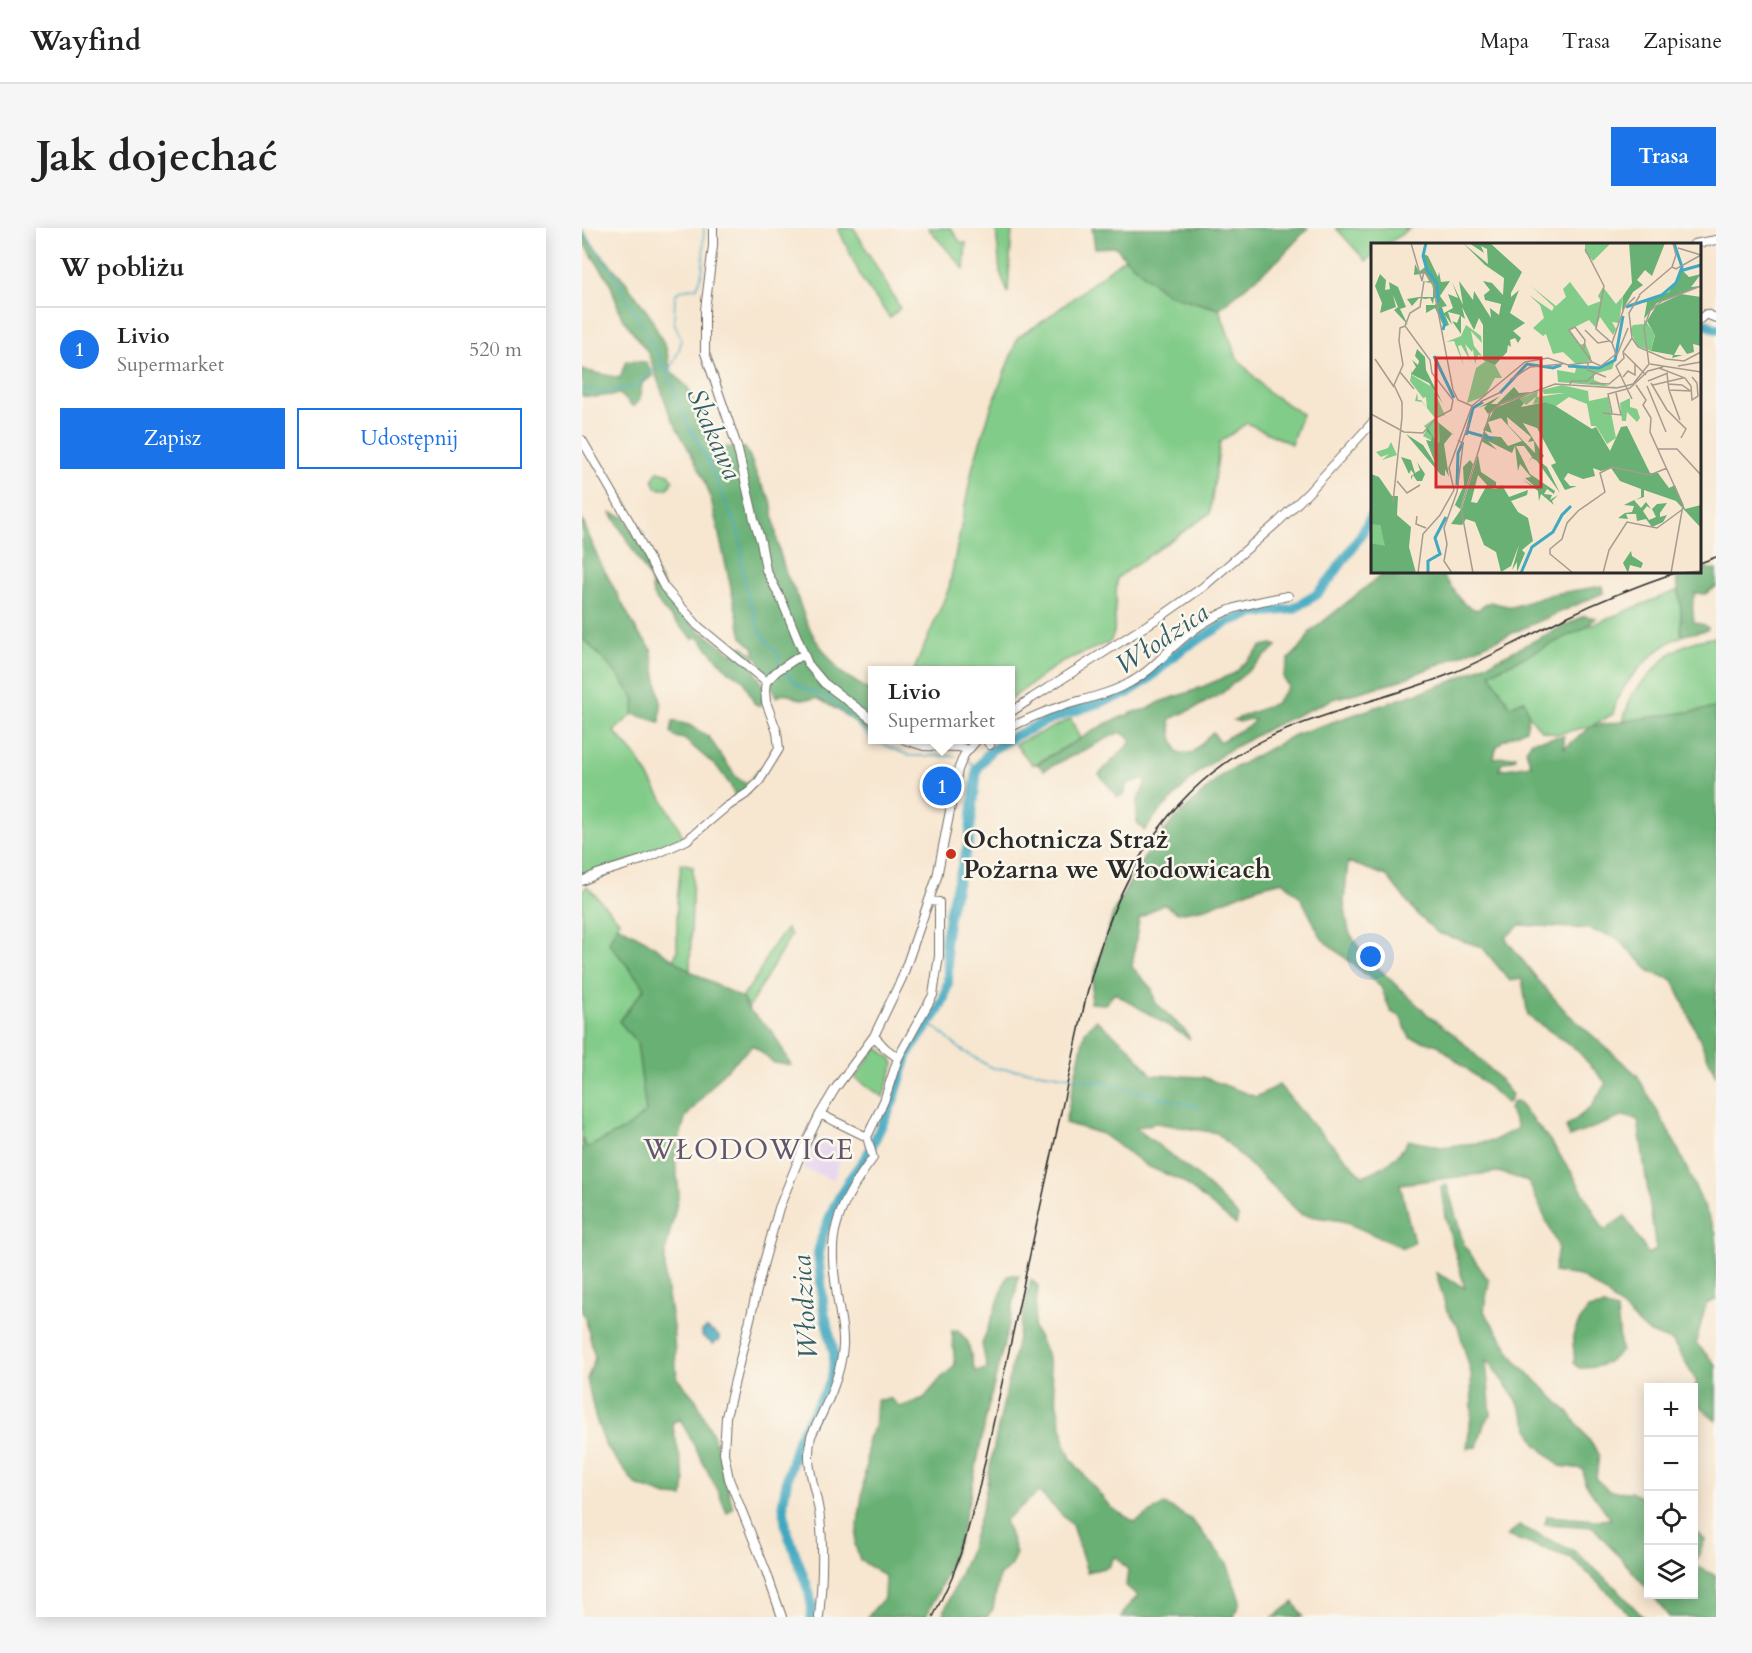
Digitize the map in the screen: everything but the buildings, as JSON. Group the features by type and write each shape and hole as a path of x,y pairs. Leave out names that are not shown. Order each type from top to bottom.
{"street":[{"path":"713,228 705,310 705,353 737,446 766,570 782,601 808,664 824,683 868,716"},
{"path":"1700,243 1716,240"},
{"path":"1701,317 1706,314 1716,318"},
{"path":"1015,709 1166,614 1203,587 1308,493 1371,424"},
{"path":"582,440 664,587 698,626 769,679"},
{"path":"1015,725 1037,714 1111,692 1132,681 1150,669 1192,631 1214,616 1235,607 1288,596"},
{"path":"582,881 645,859 687,840 758,783 782,750 766,702 765,690 769,679 794,658 803,654"},
{"path":"918,744 960,747 967,750"},
{"path":"782,1617 729,1479 724,1454 724,1430 779,1208 820,1114 838,1083 874,1036 902,978 930,901 941,860 955,783 964,755 973,744"},
{"path":"819,1617 822,1583 820,1519 809,1471 809,1444 836,1381 842,1358 842,1328 834,1260 835,1229 855,1184 873,1158 868,1139 884,1101 898,1058 933,996 939,956 939,902 930,901"},
{"path":"874,1036 898,1058"},
{"path":"820,1114 868,1139"}],"shaded area":[{"path":"813,1139 844,1149 833,1180 803,1168"}],"green space":[{"path":"838,228 854,228 900,308 890,318 863,281"},
{"path":"928,228 951,228 960,242 966,243 964,269"},
{"path":"996,228 1012,228 1008,293 1000,272"},
{"path":"1092,228 1308,228 1278,260 1219,309 1167,294 1125,258 1116,247 1095,248"},
{"path":"1336,228 1410,228 1389,243 1371,243 1371,257 1366,261"},
{"path":"582,233 625,281 650,316 666,348 671,371 688,388 703,421 712,431 718,447 745,448 759,481 771,500 778,546 786,574 815,639 840,672 868,690 868,731 817,698 801,699 785,693 776,697 753,647 742,637 711,499 704,478 670,415 648,352 621,316 610,282 582,241"},
{"path":"1125,258 1167,294 1219,309 1237,358 1268,392 1302,414 1291,444 1247,423 1220,442 1210,513 1117,578 1114,633 1110,642 1061,662 1015,696 1015,666 916,666 949,588 973,465 991,408 1018,337 1045,320"},
{"path":"626,361 646,362 653,376 642,383 640,399 633,407 620,394 582,396 582,370 620,378"},
{"path":"658,471 669,474 673,480 668,488 656,487 653,479"},
{"path":"615,491 622,494 644,535 640,537"},
{"path":"611,513 624,517 674,603 690,623 732,654 737,647 744,647 754,655 754,669 763,685 764,702 759,706 754,703 743,679 729,672 697,636 693,639 663,609 653,595 651,580"},
{"path":"582,519 599,560 638,633 651,648 661,703 660,722 633,714 635,699 617,674 582,637"},
{"path":"1701,569 1716,570 1716,587 1705,594 1695,593 1693,600 1694,622 1708,628 1684,635 1681,633 1681,606 1676,579 1687,573 1701,573"},
{"path":"1384,573 1441,573 1465,605 1477,610 1490,602 1512,607 1553,594 1602,586 1603,593 1508,635 1393,683 1333,699 1273,726 1224,753 1196,775 1156,815 1144,831 1137,822 1137,802 1147,779 1127,784 1124,794 1118,797 1099,774 1130,743 1130,738 1120,732 1044,770 1037,764 1105,724 1235,673 1262,646 1272,644 1277,646 1221,694 1170,719 1172,737 1178,753 1192,753 1213,732 1219,742 1255,720 1239,722 1234,720 1276,703 1288,687 1283,677 1289,659 1303,645 1310,632"},
{"path":"1678,590 1681,633 1684,635 1662,648 1640,667 1622,691 1613,714 1592,726 1556,734 1541,730 1529,716 1524,700 1510,707 1489,674 1574,632"},
{"path":"1584,616 1596,618 1583,629 1490,673 1510,706 1524,700 1529,716 1526,729 1502,741 1496,748 1494,758 1516,756 1515,759 1502,763 1499,770 1531,765 1526,750 1532,741 1564,736 1564,748 1592,726 1716,708 1716,1076 1673,980 1651,972 1617,938 1588,929 1520,925 1505,938 1567,1013 1637,1075 1676,1145 1716,1233 1716,1300 1706,1304 1696,1343 1716,1365 1716,1421 1698,1404 1698,1383 1673,1342 1648,1332 1606,1293 1580,1276 1554,1272 1558,1246 1528,1181 1498,1172 1400,1184 1414,1243 1403,1248 1343,1221 1302,1215 1217,1133 1156,1123 1136,1128 1198,1176 1238,1216 1236,1225 1182,1181 1147,1166 1102,1134 1065,1123 1085,1031 1096,1020 1129,1047 1152,1075 1203,1077 1256,1097 1279,1085 1311,1123 1363,1176 1389,1162 1400,1153 1408,1140 1441,1147 1493,1141 1518,1128 1509,1109 1512,1103 1517,1101 1548,1138 1572,1173 1604,1230 1625,1216 1648,1254 1656,1250 1638,1120 1624,1116 1569,1137 1566,1127 1591,1107 1606,1083 1576,1049 1528,1016 1522,979 1510,981 1482,947 1438,933 1418,915 1387,876 1348,862 1344,902 1349,932 1362,953 1427,1014 1456,1036 1495,1074 1512,1095 1510,1101 1506,1103 1438,1045 1410,1038 1400,1016 1391,1012 1381,987 1322,939 1301,898 1283,881 1259,887 1206,908 1178,913 1163,904 1139,919 1132,967 1152,989 1155,1002 1186,1032 1190,1039 1115,993 1105,1004 1090,1003 1093,980 1114,910 1151,846 1173,821 1223,774 1294,735 1453,681"},
{"path":"582,637 617,674 635,699 633,714 614,731 636,756 684,839 642,858 601,869 582,877"},
{"path":"1716,637 1716,708 1623,721 1632,694 1668,655 1696,641"},
{"path":"1071,719 1080,739 1033,765 1015,744"},
{"path":"673,721 689,725 708,736 736,777 746,784 761,768 765,768 749,789 735,797 731,786 718,768 684,739 675,737 671,732"},
{"path":"681,863 693,866 690,971 674,961 677,950 677,902"},
{"path":"587,886 619,921 609,943 645,988 619,1021 637,1043 646,1112 627,1128 587,1148 582,1138 582,891"},
{"path":"617,925 645,940 690,971 742,998 748,1009 772,1031 791,1065 774,1063 753,1045 723,1073 685,1118 675,1157 679,1194 665,1253 665,1277 673,1327 677,1378 696,1400 713,1435 733,1508 727,1513 680,1419 672,1423 685,1481 683,1497 667,1496 636,1485 606,1447 595,1416 587,1379 595,1358 582,1312 582,1138 587,1148 627,1128 646,1112 637,1043 619,1021 645,988 609,943"},
{"path":"787,929 791,935 748,1009 742,998 759,973 771,948"},
{"path":"877,1047 892,1059 894,1064 883,1097 855,1078"},
{"path":"1447,1185 1464,1245 1489,1281 1484,1311 1516,1361 1570,1414 1599,1454 1596,1479 1609,1491 1631,1492 1644,1499 1644,1584 1593,1527 1545,1524 1547,1516 1611,1519 1585,1483 1583,1469 1560,1466 1536,1444 1517,1401 1486,1361 1491,1415 1484,1424 1477,1447 1467,1448 1472,1409 1471,1373 1458,1326 1447,1311 1436,1273 1465,1288 1445,1216 1441,1187"},
{"path":"1008,1275 1019,1275 1011,1316 987,1412 971,1493 959,1539 944,1579 926,1617 867,1617 884,1598 885,1576 860,1560 855,1545 868,1438 874,1428 876,1400 891,1399 900,1407 924,1398 955,1366 952,1331 958,1330 968,1342 975,1371 987,1369 982,1344"},
{"path":"1031,1279 1038,1286 1034,1328 1047,1355 1065,1444 1071,1459 1111,1508 1135,1522 1164,1504 1191,1519 1227,1563 1240,1601 1234,1617 1121,1617 1138,1596 1126,1586 1128,1570 1115,1556 1108,1567 1087,1572 1072,1525 1039,1492 1005,1520 1016,1553 1010,1567 999,1576 993,1609 987,1617 942,1617 969,1552 983,1506"},
{"path":"1604,1306 1617,1311 1621,1351 1602,1365 1579,1368 1574,1363 1575,1330 1588,1309"},
{"path":"1519,1526 1574,1551 1613,1585 1643,1617 1631,1617 1571,1558 1507,1536"},
{"path":"1698,1534 1705,1540 1698,1556"},
{"path":"1698,1567 1716,1576 1716,1617 1669,1617 1656,1599 1698,1599"},
{"path":"1294,1602 1303,1617 1273,1617"}],"water":[{"path":"707,1328 719,1336 719,1340 713,1344 702,1336 702,1331"}],"waterway":[{"name":"Skakawa","path":"669,373 681,339 674,322 675,295 682,290 696,288 703,267 704,228"},
{"name":"Skakawa","path":"582,229 614,274 668,373 688,426 704,453 738,530 742,552 741,565 748,595 761,633 779,656 779,663"},
{"name":"Włodzica","path":"1701,322 1716,329"},
{"path":"582,390 604,392 637,386 656,368 664,368"},
{"name":"Włodzica","path":"1015,736 1048,720 1127,693 1148,679 1181,650 1229,621 1255,613 1293,609 1316,595 1331,578 1371,517"},
{"name":"Skakawa","path":"786,671 797,684 837,705 868,735"},
{"name":"Skakawa","path":"883,744 910,756 955,756"},
{"name":"Włodzica","path":"811,1617 809,1592 786,1528 783,1502 799,1437 833,1374 834,1354 824,1311 818,1253 834,1207 849,1180 867,1156 893,1101 908,1053 938,1011 944,998 948,982 945,942 950,910 969,841 977,769 990,751 1002,744"},
{"name":"Skakawa","path":"969,761 977,769"},
{"path":"928,1025 937,1029 960,1049 992,1068 1039,1072 1107,1083 1198,1107"}],"railway":[{"path":"1701,563 1716,557"},
{"path":"933,1617 952,1577 964,1544 980,1484 1085,1002 1097,959 1111,917 1150,841 1176,808 1206,778 1242,752 1283,731 1324,715 1450,674 1592,605 1674,573"}],"place":[{"name":"Livio","path":"942,786"},
{"name":"Ochotnicza Straż Pożarna we Włodowicach","path":"951,854"}],"district":[{"name":"WŁODOWICE","path":"749,1150"}]}
